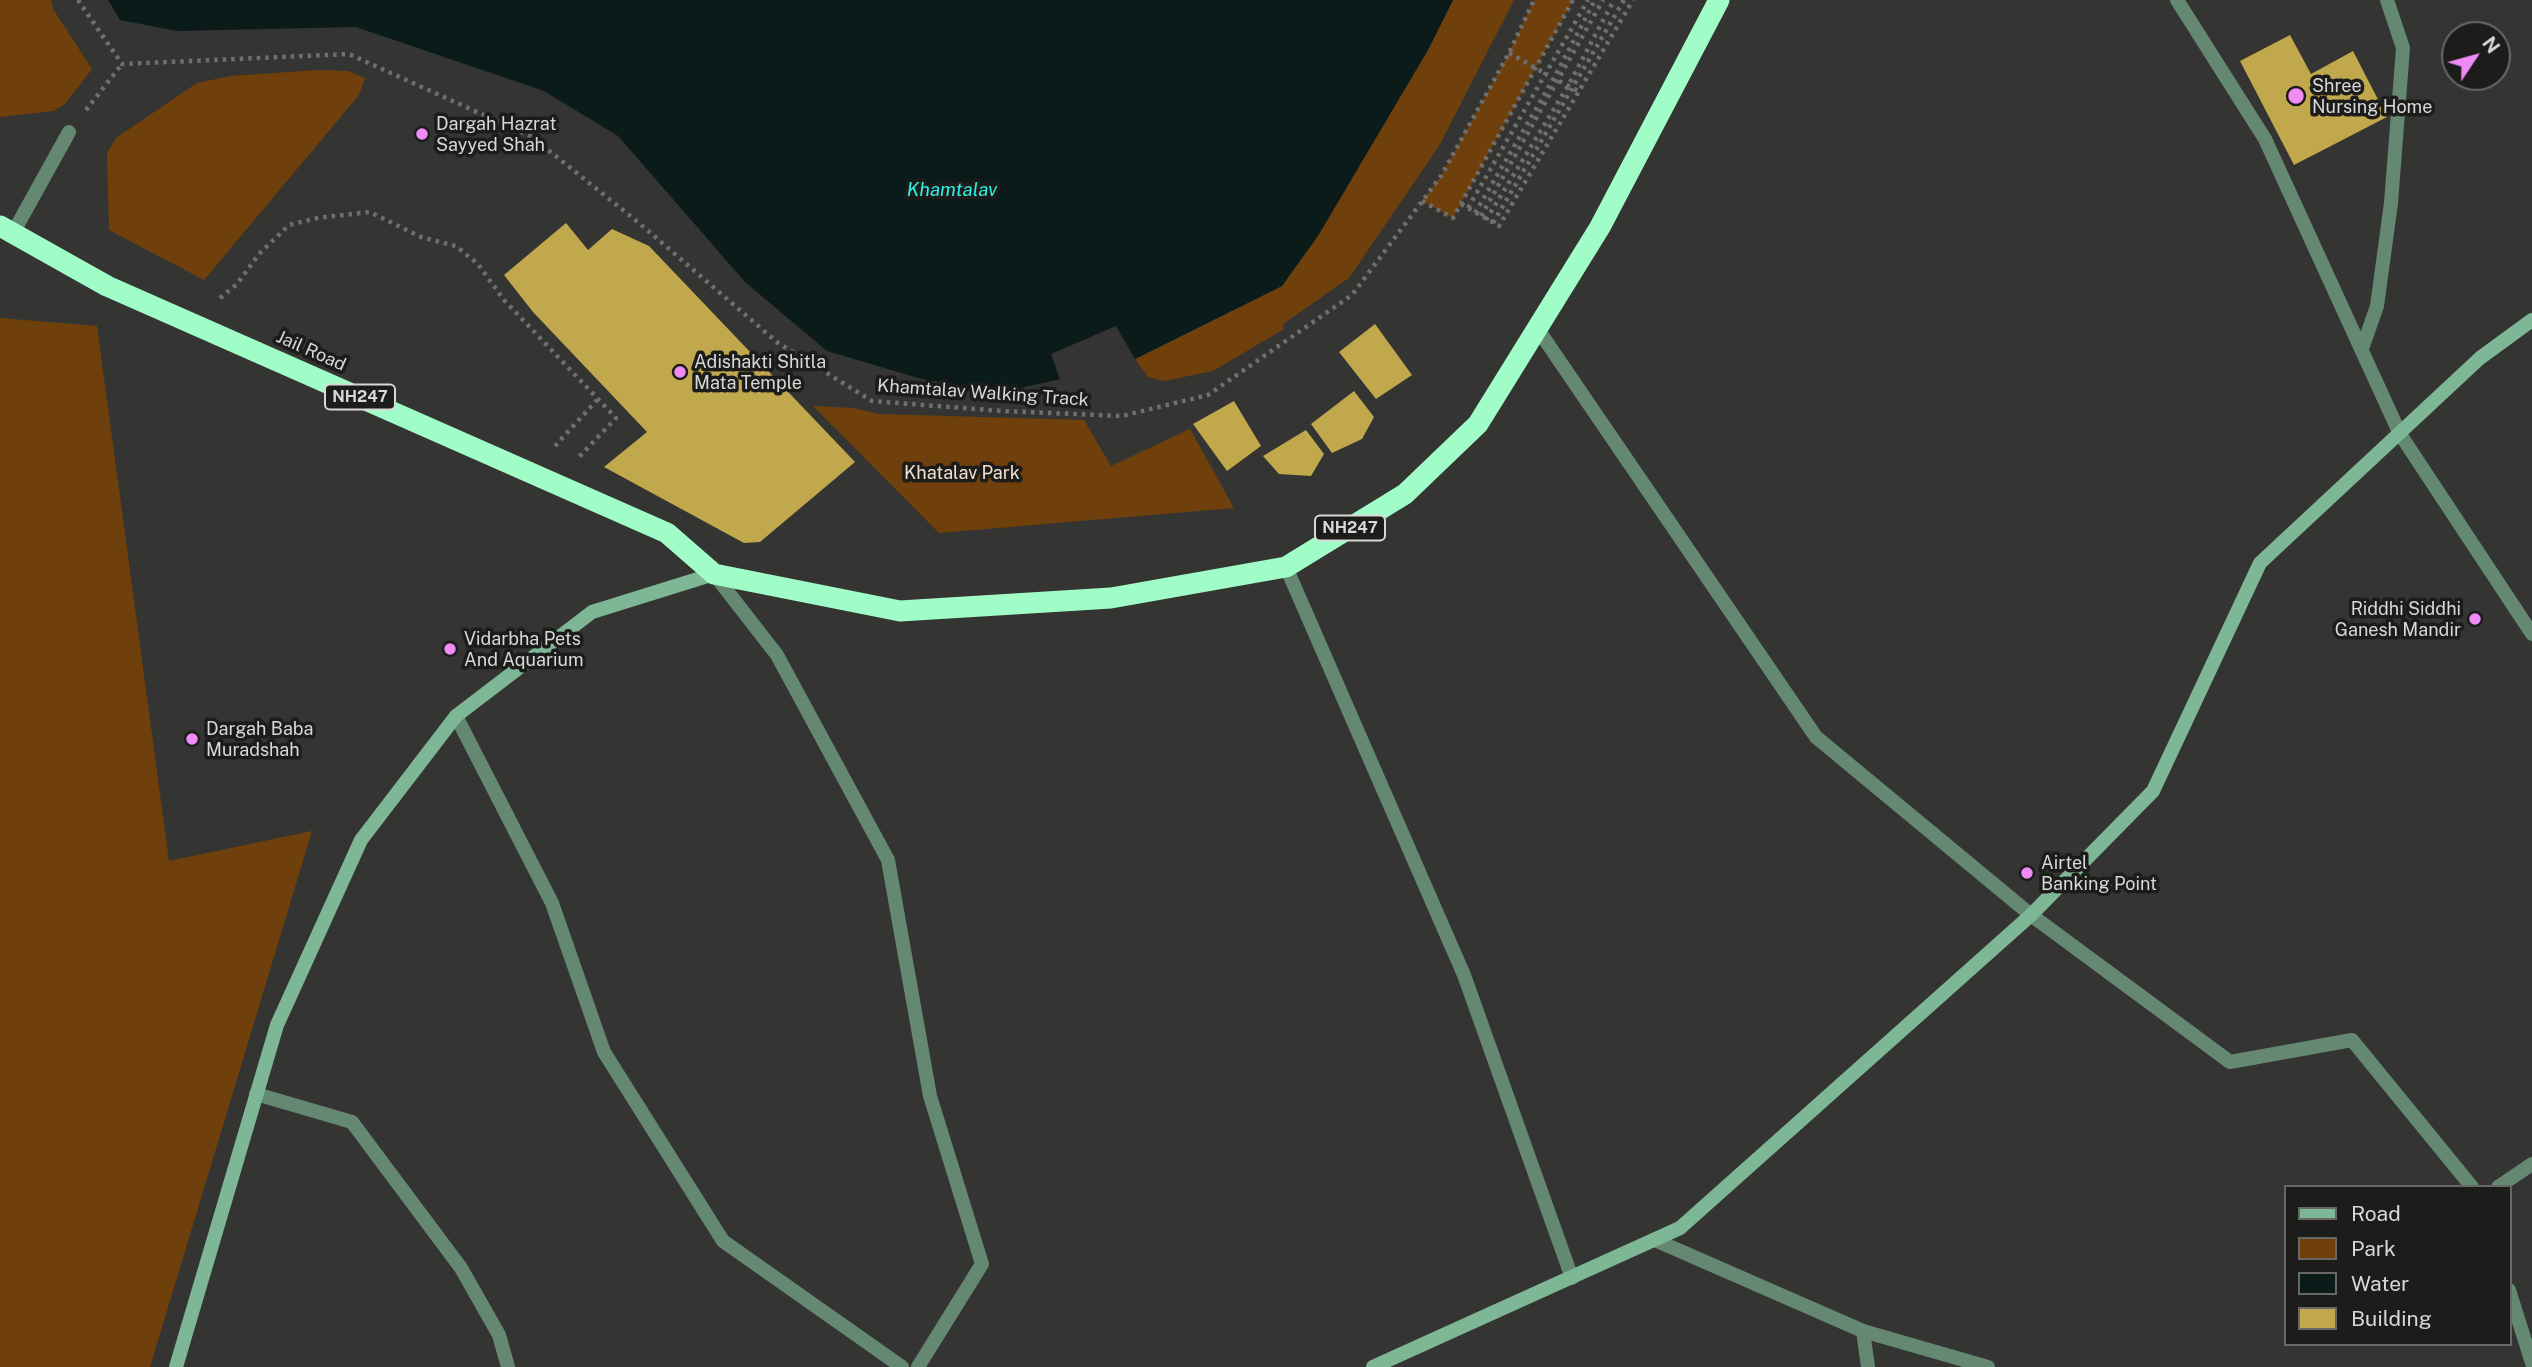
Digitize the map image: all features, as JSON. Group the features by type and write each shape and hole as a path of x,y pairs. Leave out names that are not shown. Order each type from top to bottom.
{"highway":[{"name":"NH247","path":"714,574 900,611 1111,598 1286,567 1405,494 1478,424 1600,227 1719,0"},
{"name":"Jail Road","path":"6,229 107,286 667,533 714,574"}],"street":[{"path":"2177,0 2265,139 2400,434 2532,634"},
{"path":"2362,346 2377,306 2390,203 2403,48 2387,0"},
{"path":"6,229 69,132"},
{"path":"1373,1367 1680,1228 2031,915 2153,791 2260,563 2480,358 2532,320"},
{"path":"1537,328 1816,737 2031,915 2230,1062 2352,1040 2470,1185"},
{"path":"1286,567 1464,975 1572,1278"},
{"path":"176,1367 277,1024 361,840 456,716 592,612 714,574 776,655 888,860 930,1096 982,1264 918,1367"},
{"path":"456,716 552,903 604,1052 723,1241 902,1367"},
{"path":"256,1094 352,1122 461,1268 499,1335 508,1367"},
{"path":"2501,1185 2532,1164"},
{"path":"1655,1240 1863,1331 1988,1367"},
{"path":"2511,1296 2532,1363"},
{"path":"1863,1331 1868,1367"}],"path":[{"path":"69,132 122,64 78,0"},
{"name":"Khamtalav Walking Track","path":"122,64 349,54 532,137 639,223 778,343 872,401 1002,411 1122,416 1208,396 1352,295 1441,176 1510,53 1534,0"},
{"path":"1422,201 1453,219 1573,0"},
{"path":"1468,208 1587,0"},
{"path":"1484,218 1595,0"},
{"path":"1475,213 1604,0"},
{"path":"1484,218 1571,87 1614,0"},
{"path":"1493,223 1623,0"},
{"path":"1461,204 1499,226 1633,0"},
{"path":"1510,53 1580,92"},
{"path":"190,322 237,284 259,254 289,225 317,218 370,212 421,237 456,246 478,264 504,300 616,418 554,483"},
{"path":"530,472 597,401"}],"green space":[{"path":"0,0 51,0 53,9 92,69 65,104 54,111 0,117"},
{"path":"1453,0 1514,0 1439,146 1349,278 1283,324 1284,329 1213,371 1164,381 1148,377 1135,359 1282,286 1428,50"},
{"path":"1534,0 1573,0 1453,218 1422,201 1441,176 1509,53"},
{"path":"317,70 348,71 365,78 359,95 204,280 109,230 107,153 116,138 197,83 231,76"},
{"path":"0,318 97,326 169,861 312,831 150,1367 0,1367"},
{"name":"Khatalav Park","path":"813,406 853,408 878,414 1084,420 1111,466 1190,429 1234,508 939,533"}],"water":[{"name":"Khamtalav","path":"108,0 1453,0 1428,50 1318,236 1282,286 1135,359 1116,326 1051,354 1060,379 999,393 918,378 827,351 745,282 618,136 544,91 356,27 177,31 120,20"}],"building":[{"path":"2290,35 2311,74 2353,51 2387,117 2294,165 2240,61"},
{"name":"Adishakti Shitla Mata Temple","path":"566,223 588,250 612,229 649,246 855,462 760,542 744,543 604,467 647,432 533,312 504,275"},
{"path":"1375,324 1412,375 1376,399 1339,352"},
{"path":"1354,391 1374,417 1362,439 1332,453 1311,424"},
{"path":"1234,401 1261,446 1227,471 1193,424"},
{"path":"1306,430 1324,454 1311,476 1279,474 1263,456"}],"place":[{"name":"Shree Nursing Home","path":"2296,96"},
{"name":"Dargah Hazrat Sayyed Shah","path":"422,134"},
{"name":"Adishakti Shitla Mata Temple","path":"680,372"},
{"name":"Riddhi Siddhi Ganesh Mandir","path":"2475,619"},
{"name":"Vidarbha Pets And Aquarium","path":"450,649"},
{"name":"Dargah Baba Muradshah","path":"192,739"},
{"name":"Airtel Banking Point","path":"2027,873"}]}
